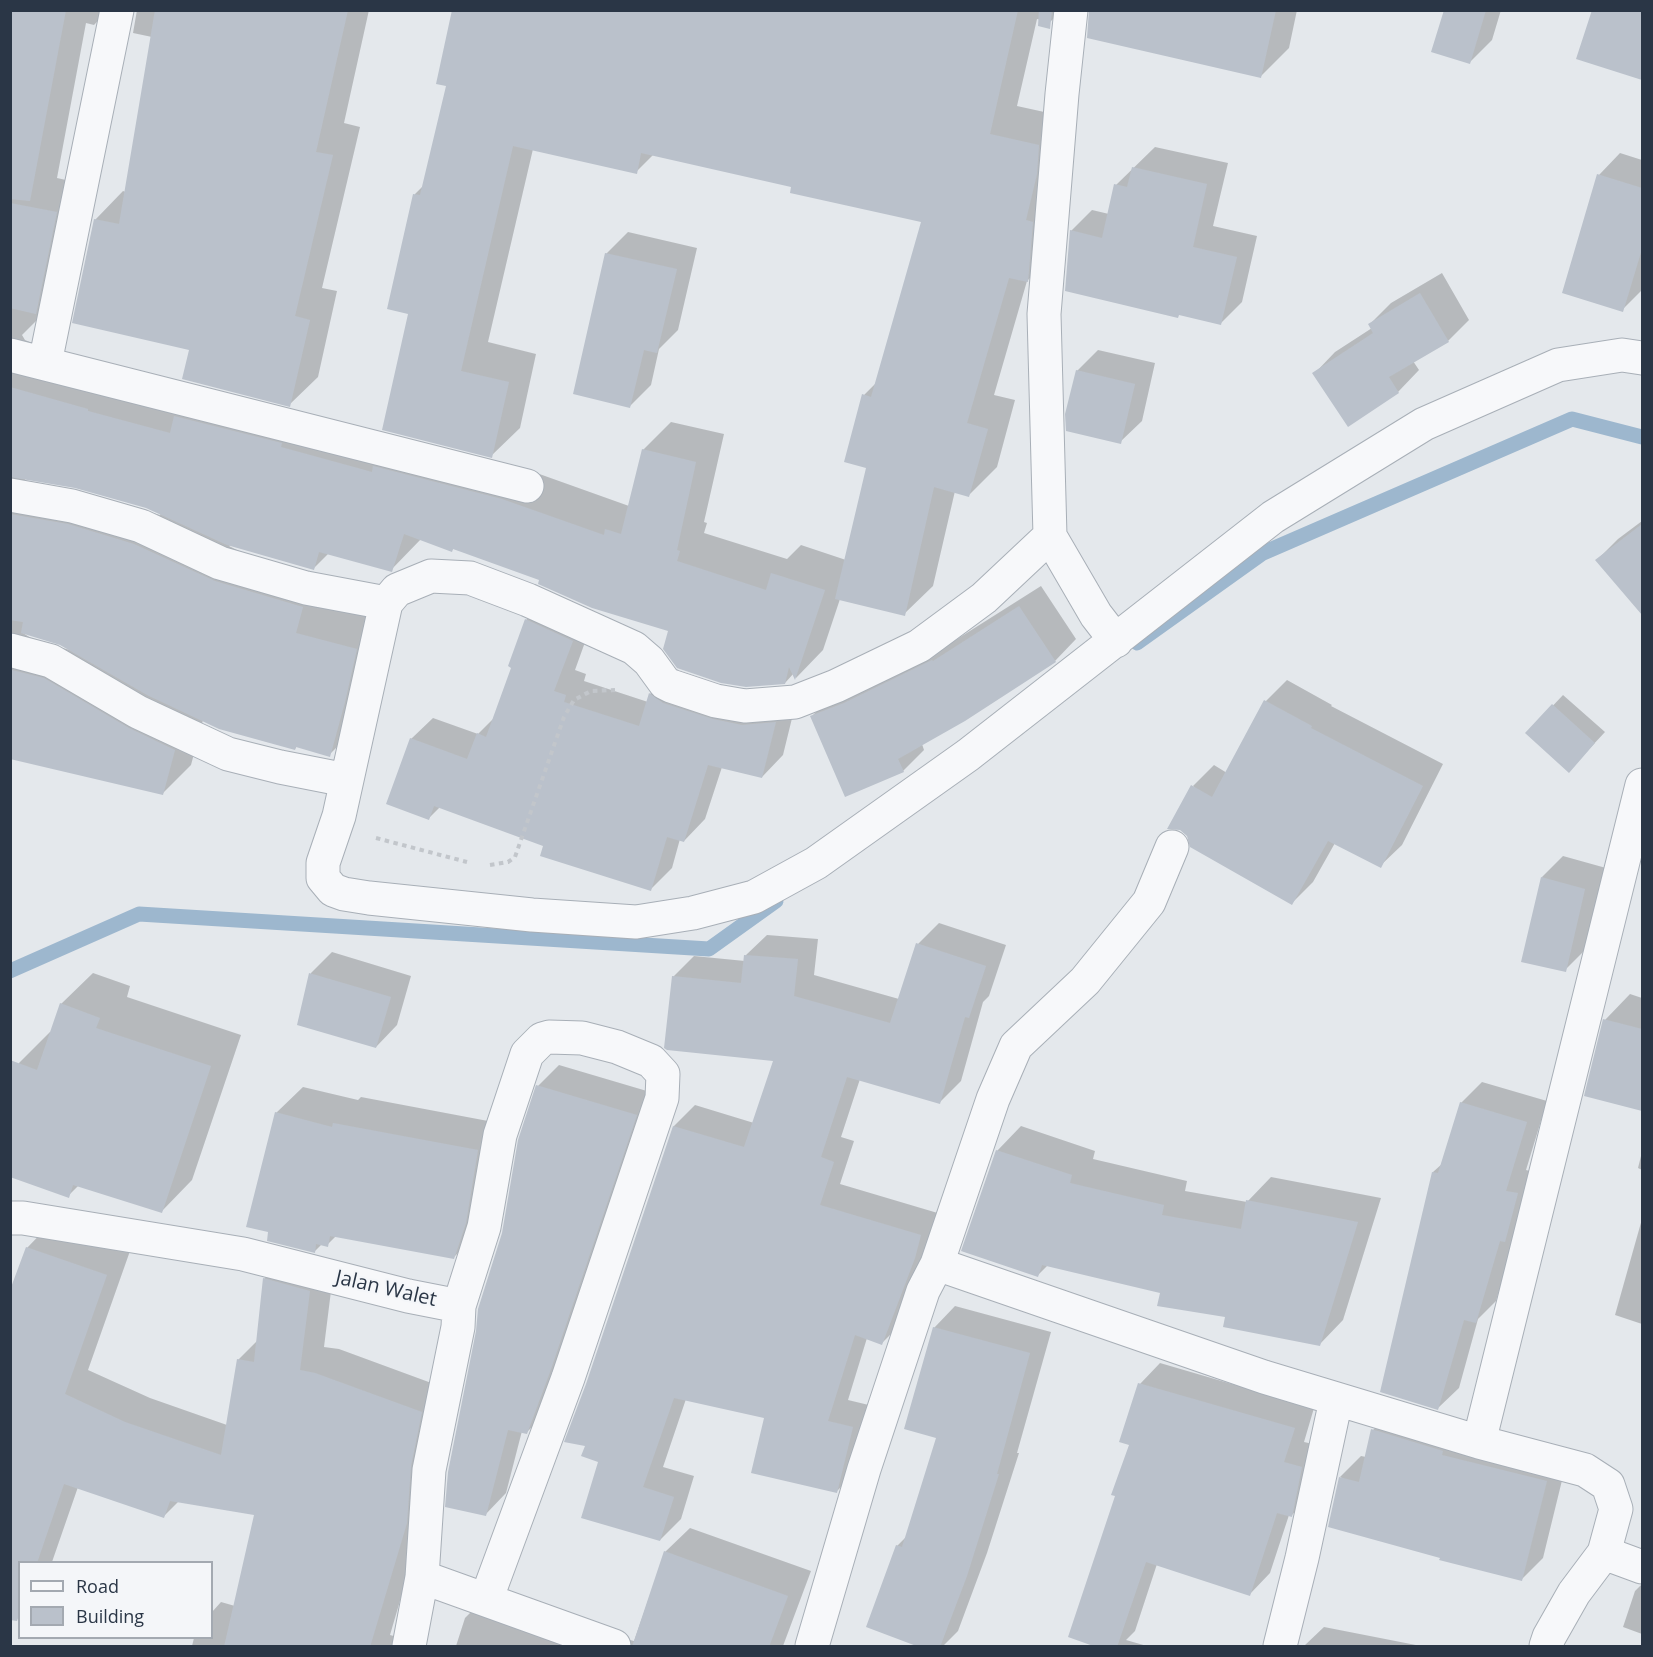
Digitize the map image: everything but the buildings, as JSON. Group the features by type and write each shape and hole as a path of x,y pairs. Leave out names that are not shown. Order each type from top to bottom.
{"street":[{"path":"45,363 117,10"},
{"path":"1071,10 1044,314 1050,536 1096,615 1116,641"},
{"path":"10,355 527,486"},
{"path":"1050,536 984,598 919,646 795,702 745,706 685,692 665,683 649,661 634,648 528,600 470,578 431,576 397,590 386,603 335,827 323,863 323,878 333,890 344,894 532,915 625,921 693,913 754,897 816,863 968,755 1272,517 1424,424 1558,365 1622,355 1642,358"},
{"path":"10,495 72,506 141,526 220,563 306,588 386,603"},
{"path":"10,650 51,661 138,712 228,754 346,780"},
{"path":"1479,1442 1642,785"},
{"path":"812,1647 868,1458 923,1291 937,1264 993,1099 1016,1047 1085,981 1149,902 1172,847"},
{"path":"459,1306 484,1227 500,1135 527,1054 542,1039 549,1037 582,1038 617,1047 651,1061 663,1074 662,1098 568,1378 486,1600"},
{"name":"Jalan Walet","path":"10,1218 23,1218 243,1254 408,1296 459,1306 458,1327 429,1470 422,1577 409,1647"},
{"path":"937,1264 1336,1400 1585,1470 1608,1485 1616,1509 1604,1552 1574,1593 1549,1637 1546,1647"},
{"path":"1280,1647 1336,1400"},
{"path":"1604,1552 1642,1567"},
{"path":"422,1577 614,1647"}],"path":[{"path":"484,864 508,862 515,857 564,717 574,700 591,691 640,689 665,683"},
{"path":"335,827 475,863"}],"waterway":[{"path":"1137,643 1263,553 1572,419 1642,437"},
{"path":"10,971 139,914 709,949 776,901"}]}
